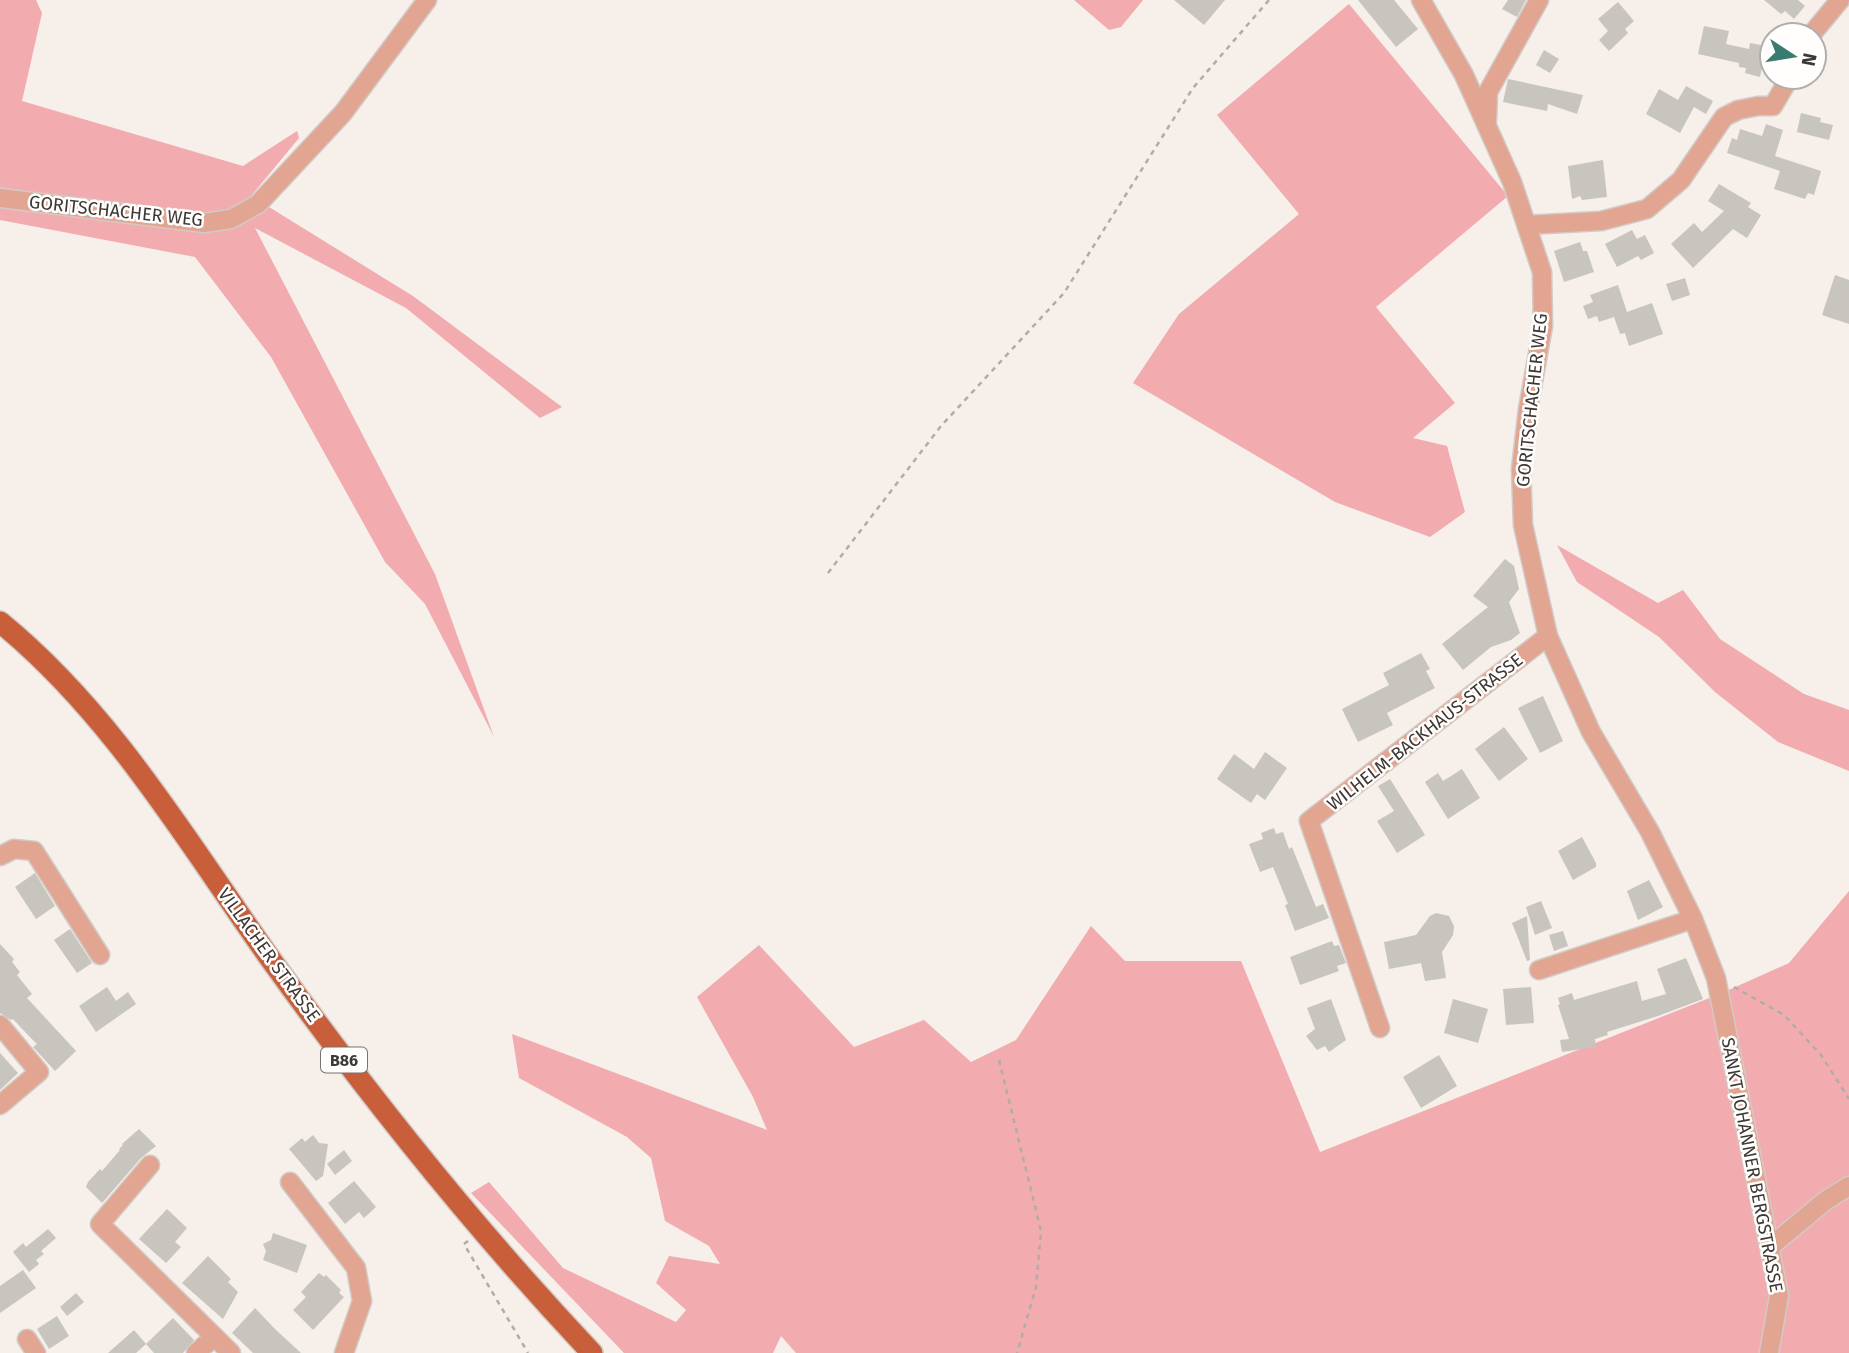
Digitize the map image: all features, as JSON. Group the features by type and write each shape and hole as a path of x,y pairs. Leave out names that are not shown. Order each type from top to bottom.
{"main road":[{"name":"VILLACHER STRASSE","path":"0,621 56,671 122,748 359,1081 533,1290 593,1353"}],"street":[{"name":"GORITSCHACHER WEG","path":"0,198 204,223 231,219 258,204 343,113 427,0"},
{"name":"GORITSCHACHER WEG","path":"1421,0 1464,75 1512,182 1542,272 1543,326 1521,469 1523,525 1548,636 1591,732 1650,832 1693,919 1716,978"},
{"path":"1486,124 1488,92 1539,0"},
{"path":"1823,21 1840,0"},
{"path":"1527,225 1601,221 1647,209 1681,180 1724,117 1738,110 1773,106 1782,91"},
{"name":"WILHELM-BACKHAUS-STRASSE","path":"1380,1028 1309,821 1548,636"},
{"path":"0,856 14,849 34,852 100,955"},
{"path":"1539,970 1693,919"},
{"name":"SANKT JOHANNER BERGSTRASSE","path":"1716,978 1779,1296 1769,1353"},
{"path":"0,1025 39,1072 0,1105"},
{"path":"150,1164 100,1224 231,1353"},
{"path":"290,1182 356,1268 362,1300 344,1353"},
{"path":"1770,1247 1825,1201 1849,1186"},
{"path":"197,1353 214,1337"}],"path":[{"path":"828,573 941,426 1064,293 1194,88 1269,0"},
{"path":"1716,978 1784,1015 1821,1055 1849,1099"},
{"path":"999,1060 1041,1231 1037,1287 1017,1353"},
{"path":"481,1229 464,1244 528,1353"}],"shaded area":[{"path":"0,0 36,0 42,13 22,101 243,166 297,131 299,138 251,196 413,296 562,407 540,418 406,308 255,228 435,574 494,737 425,604 385,562 271,357 195,257 0,220"},
{"path":"1074,0 1143,0 1121,27 1109,30"},
{"path":"1349,4 1508,196 1376,307 1455,403 1413,438 1447,446 1465,512 1430,537 1335,502 1133,383 1179,314 1299,214 1217,115"},
{"path":"1557,545 1658,603 1683,590 1720,639 1804,694 1849,710 1849,771 1778,742 1715,692 1659,637 1577,582"},
{"path":"1849,891 1849,1353 796,1353 781,1336 773,1353 624,1353 471,1193 489,1182 563,1268 676,1322 686,1310 656,1283 669,1256 720,1264 709,1246 665,1221 651,1158 627,1137 519,1078 512,1034 767,1130 753,1097 697,997 759,945 854,1047 924,1020 971,1062 1016,1040 1091,926 1125,961 1241,961 1320,1152 1722,993 1789,963"}],"building":[{"path":"1174,0 1225,0 1204,25"},
{"path":"1358,0 1394,0 1418,29 1396,47"},
{"path":"1508,0 1526,0 1517,17 1502,9"},
{"path":"1764,0 1798,0 1805,6 1794,19 1785,11 1781,14"},
{"path":"1618,2 1634,21 1625,29 1628,33 1609,51 1599,40 1608,31 1598,19"},
{"path":"1704,26 1729,31 1726,44 1749,49 1750,43 1758,44 1758,76 1745,73 1746,68 1739,67 1739,63 1698,54"},
{"path":"1544,50 1559,59 1550,73 1536,65"},
{"path":"1508,79 1583,95 1577,114 1548,104 1547,111 1503,102"},
{"path":"1686,86 1713,101 1706,114 1694,107 1680,133 1646,114 1659,89 1678,100"},
{"path":"1801,113 1821,118 1820,122 1833,125 1829,140 1797,132"},
{"path":"1766,124 1783,130 1775,156 1821,171 1814,195 1808,193 1805,199 1774,189 1780,171 1727,153 1732,138 1737,140 1740,129 1762,136"},
{"path":"1603,160 1607,197 1582,200 1580,196 1572,199 1568,166"},
{"path":"1719,184 1751,203 1748,207 1761,215 1747,238 1733,229 1693,268 1671,244 1694,223 1702,232 1724,211 1708,201"},
{"path":"1632,230 1637,239 1645,235 1654,253 1641,260 1638,256 1617,267 1605,244"},
{"path":"1580,242 1583,251 1587,251 1594,272 1564,282 1554,251"},
{"path":"1835,275 1849,280 1849,324 1822,315"},
{"path":"1685,278 1690,295 1672,301 1666,284"},
{"path":"1618,285 1627,312 1652,303 1663,334 1629,346 1625,333 1620,334 1614,317 1599,322 1597,316 1588,319 1583,306 1593,302 1590,295"},
{"path":"1505,559 1514,566 1519,589 1509,602 1520,633 1511,640 1491,647 1463,670 1442,644 1488,607 1473,596"},
{"path":"1421,653 1430,669 1426,671 1435,688 1387,713 1393,725 1358,742 1342,709 1389,685 1383,673"},
{"path":"1543,696 1563,741 1540,753 1518,708"},
{"path":"1504,727 1528,759 1499,781 1475,749"},
{"path":"1265,752 1287,768 1265,800 1257,794 1251,803 1217,779 1234,754 1254,769"},
{"path":"1462,769 1480,798 1448,819 1425,782 1438,773 1443,781"},
{"path":"1390,779 1425,835 1397,853 1377,821 1394,811 1378,786"},
{"path":"1274,828 1276,834 1283,832 1289,849 1292,847 1316,907 1323,904 1329,918 1295,931 1285,905 1288,904 1273,867 1260,872 1249,844 1263,839 1261,833"},
{"path":"1582,837 1596,867 1573,880 1558,851"},
{"path":"35,873 55,906 36,919 15,887"},
{"path":"1649,880 1663,907 1638,920 1627,891"},
{"path":"1541,901 1552,928 1535,935 1526,907"},
{"path":"1436,913 1449,916 1454,926 1453,935 1442,952 1446,978 1425,981 1421,963 1389,969 1384,942 1416,935 1430,916"},
{"path":"1527,916 1530,960 1527,961 1512,923"},
{"path":"70,929 92,963 77,973 54,940"},
{"path":"1563,931 1568,946 1554,951 1549,935"},
{"path":"1332,941 1334,946 1339,945 1346,963 1337,966 1339,971 1300,985 1290,957"},
{"path":"0,944 14,959 12,962 20,972 17,975 32,994 27,998 76,1051 55,1071 33,1047 37,1044 13,1019 0,1013"},
{"path":"1686,958 1703,999 1607,1032 1608,1035 1595,1039 1596,1047 1562,1052 1560,1040 1569,1039 1558,998 1572,993 1574,1000 1637,981 1642,1001 1666,994 1657,969"},
{"path":"107,987 116,1001 128,992 136,1004 96,1032 79,1006"},
{"path":"1531,987 1534,1023 1506,1025 1503,989"},
{"path":"1331,999 1346,1040 1329,1052 1325,1046 1317,1050 1306,1036 1315,1029 1307,1008"},
{"path":"1453,999 1488,1009 1478,1043 1444,1033"},
{"path":"0,1053 18,1073 0,1090"},
{"path":"1439,1055 1457,1086 1421,1108 1403,1077"},
{"path":"139,1129 156,1146 141,1158 102,1203 86,1187 88,1182 100,1169 102,1171 122,1144"},
{"path":"313,1135 319,1143 328,1144 323,1176 316,1181 289,1149 302,1138 305,1142"},
{"path":"344,1150 352,1161 335,1175 327,1164"},
{"path":"354,1181 376,1207 364,1218 359,1212 345,1224 328,1203"},
{"path":"167,1209 187,1228 175,1242 181,1247 166,1263 139,1239"},
{"path":"48,1229 56,1238 41,1251 44,1254 36,1260 39,1264 29,1272 13,1252 23,1243 26,1247"},
{"path":"273,1233 307,1245 297,1273 263,1260 266,1251 263,1244 271,1240"},
{"path":"208,1256 231,1279 228,1282 238,1292 223,1319 182,1283"},
{"path":"23,1270 36,1288 0,1313 0,1286"},
{"path":"319,1273 324,1277 326,1275 341,1290 339,1293 344,1297 313,1330 293,1310 306,1297 301,1292"},
{"path":"76,1293 84,1302 67,1316 60,1307"},
{"path":"255,1308 301,1353 253,1353 232,1333"},
{"path":"57,1316 69,1336 49,1349 37,1329"},
{"path":"173,1318 194,1340 183,1353 154,1353 146,1344"},
{"path":"134,1330 146,1344 136,1353 108,1353"}]}
